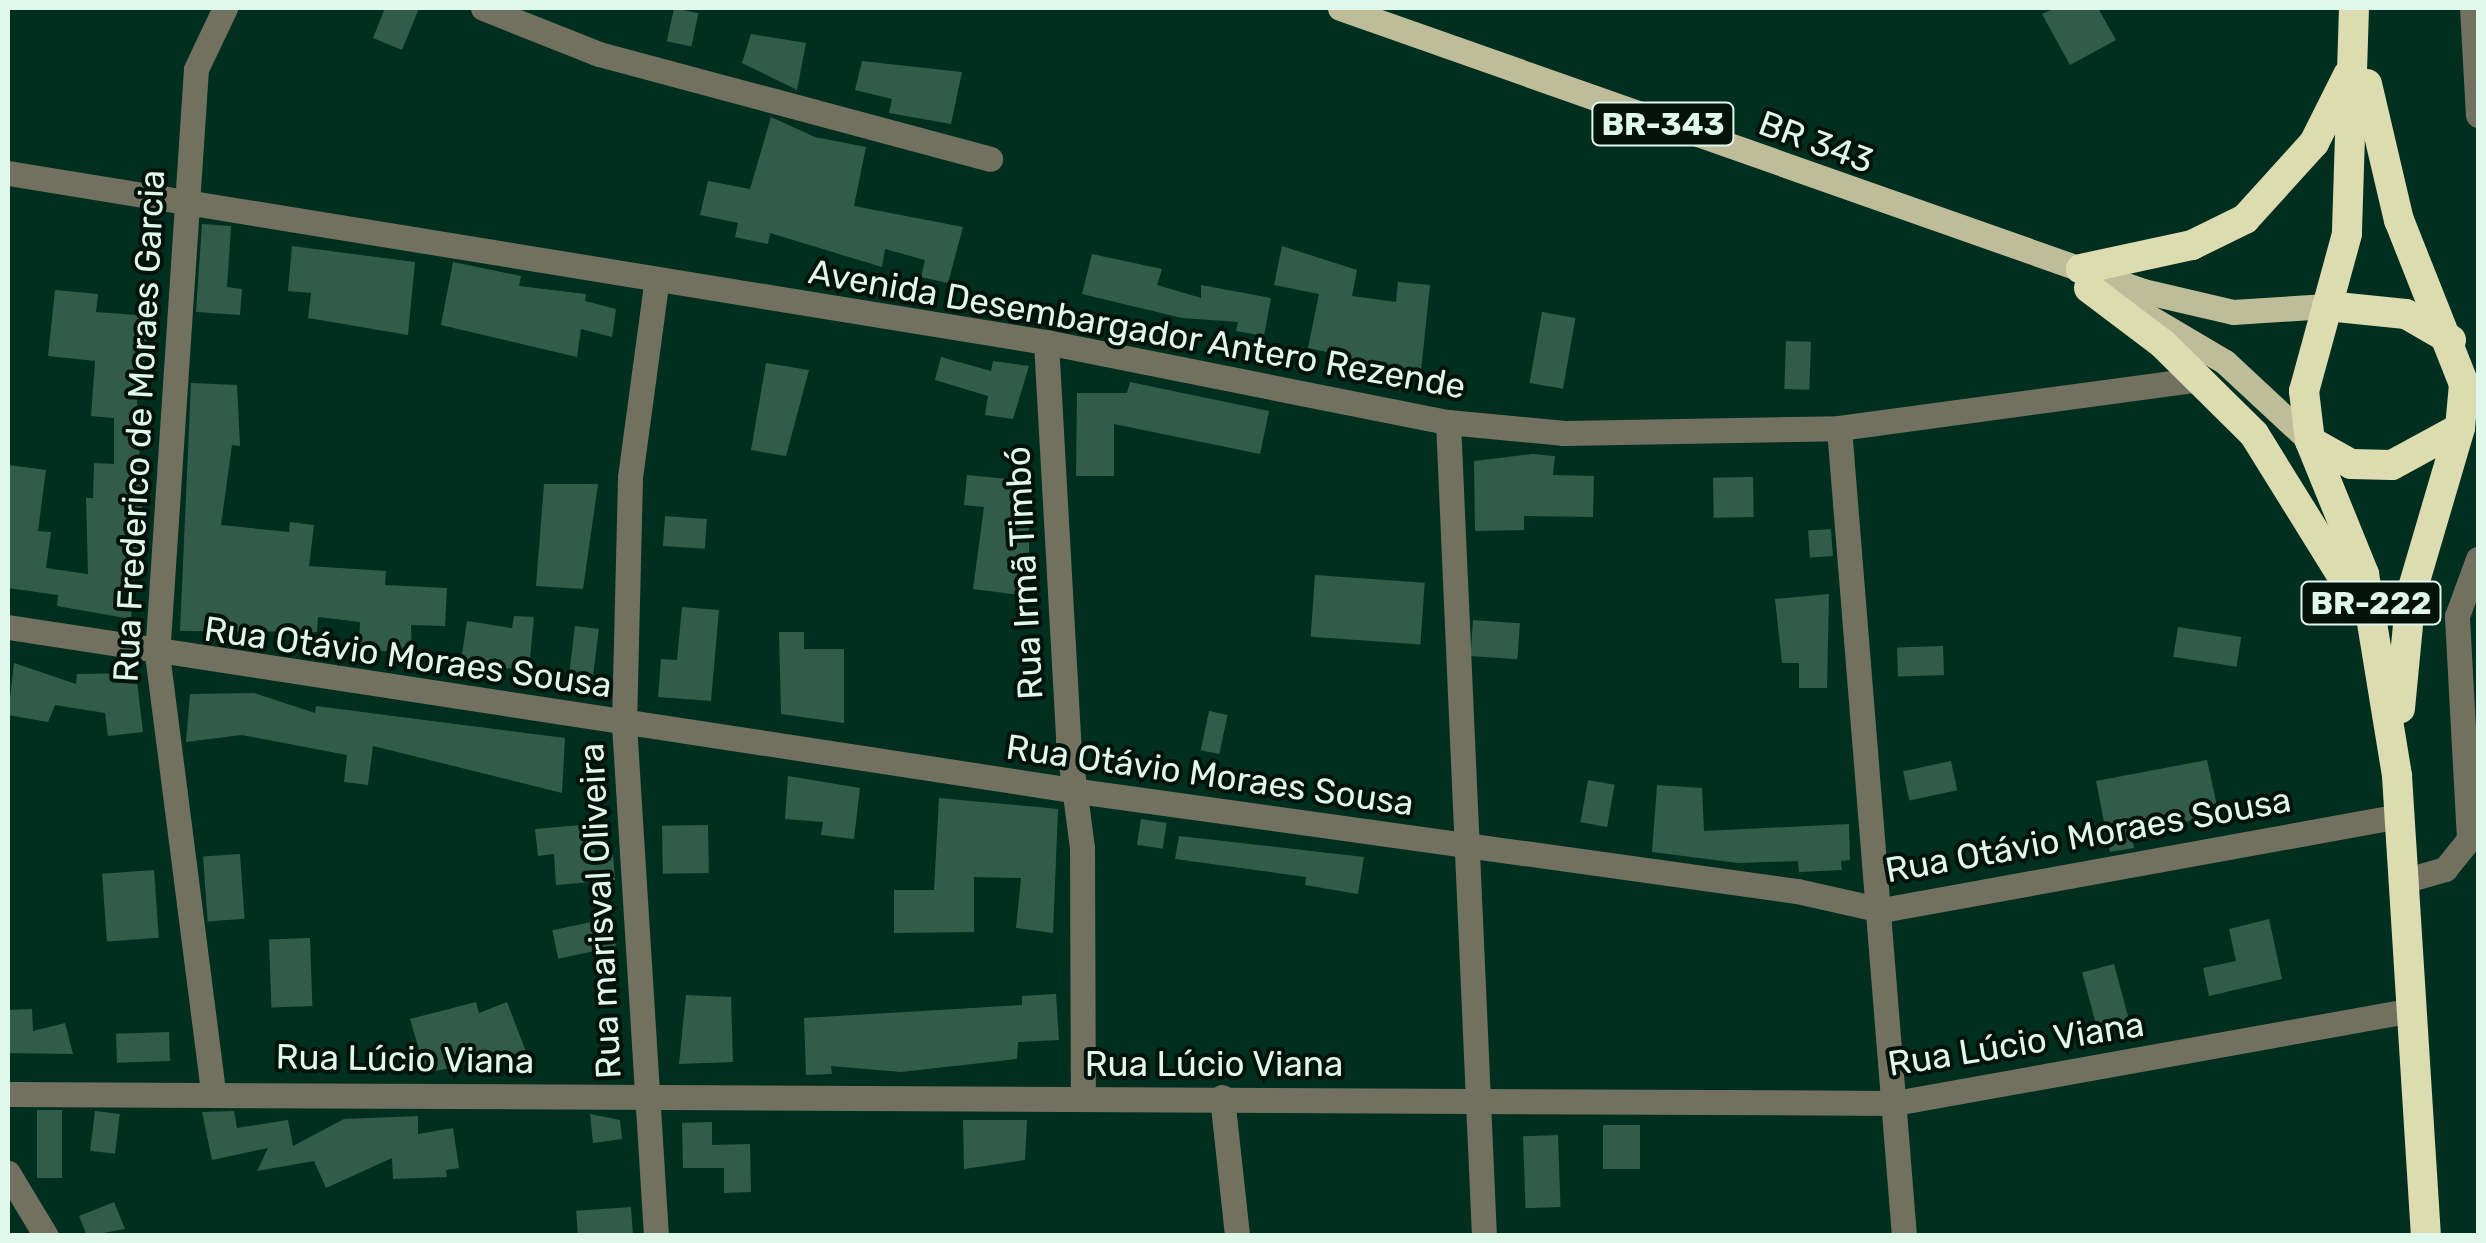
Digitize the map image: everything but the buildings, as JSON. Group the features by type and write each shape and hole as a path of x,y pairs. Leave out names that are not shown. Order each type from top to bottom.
{"highway":[{"path":"2085,279 2192,245 2245,219 2314,142 2355,32"},
{"name":"BR-222","path":"2355,32 2347,234 2306,364 2310,441 2354,543 2375,631 2400,816 2426,1236"},
{"name":"BR-222","path":"2355,32 2399,220 2452,341 2464,384 2460,428 2411,594 2396,776"},
{"path":"2085,279 2202,379 2293,488 2375,631"},
{"name":"BR-343","path":"2327,306 2406,314 2452,341"},
{"name":"BR-343","path":"2310,441 2351,464 2392,465 2460,428"}],"main road":[{"name":"BR 343","path":"1340,8 2085,279"},
{"name":"BR-343","path":"2085,279 2234,312 2327,306"},
{"name":"BR-343","path":"2085,279 2225,362 2310,441"}],"street":[{"path":"484,8 615,59 990,159"},
{"path":"2472,8 2478,114"},
{"name":"Rua Frederico de Moraes Garcia","path":"213,1092 157,656 184,197 196,69 217,13"},
{"name":"Avenida Desembargador Antero Rezende","path":"8,173 184,197 656,284 1046,342 1448,422 1648,435 1839,428 2202,379"},
{"name":"Rua marisval Oliveira","path":"656,284 630,477 624,724 656,1236"},
{"name":"Rua Irmã Timbó","path":"1046,342 1068,740 1078,792 1083,1098"},
{"path":"1448,422 1472,849 1483,1101 1484,1236"},
{"path":"1839,428 1882,910 1904,1236"},
{"path":"2403,881 2445,870 2469,839 2457,616 2478,559"},
{"name":"Rua Otávio Moraes Sousa","path":"8,628 157,656 1078,792 1472,849 1798,890 1882,910 2400,816"},
{"name":"Rua Lúcio Viana","path":"8,1094 1896,1102 2413,1010"},
{"path":"1222,1097 1237,1236"},
{"path":"8,1173 46,1236"}]}
